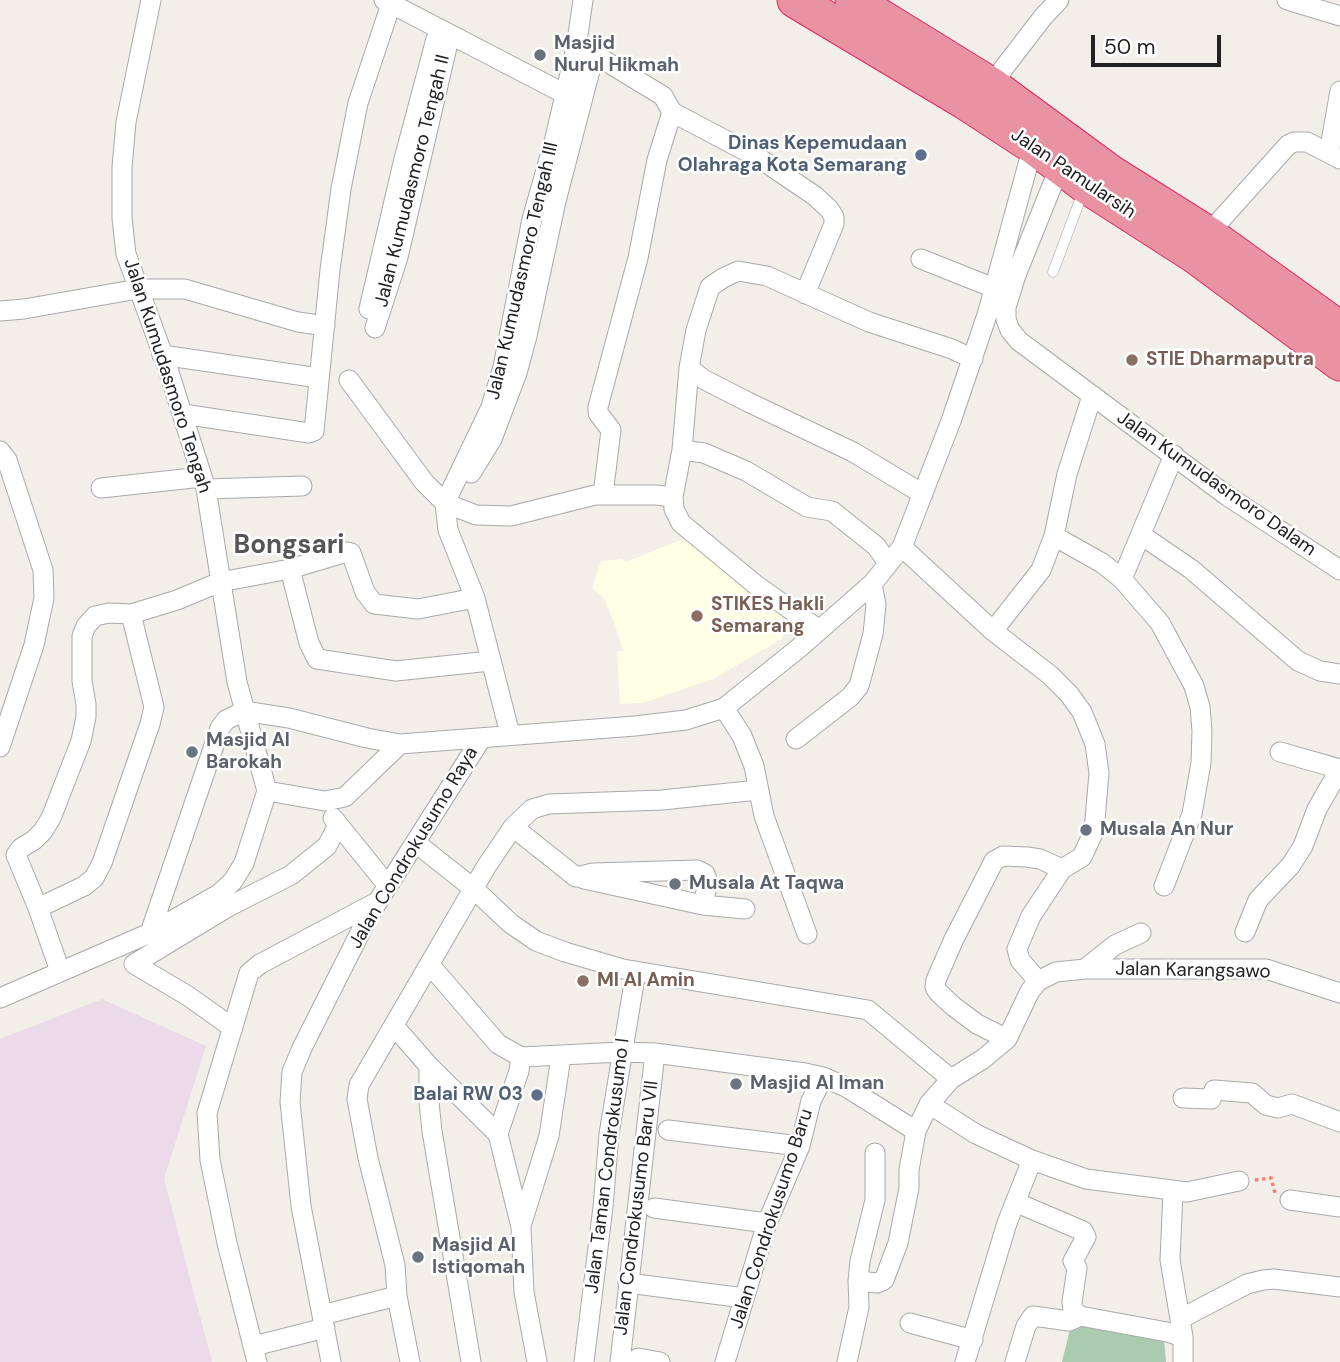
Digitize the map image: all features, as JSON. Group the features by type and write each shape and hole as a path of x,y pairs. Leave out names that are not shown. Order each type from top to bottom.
{"highway":[{"name":"Jalan Pamularsih","path":"795,0 964,101 1194,254 1340,363"},
{"name":"Jalan Pamularsih","path":"853,0 995,87 1111,173 1208,234 1340,329"}],"street":[{"name":"Jalan Kumudasmoro Tengah","path":"151,0 128,110 122,167 122,218 126,254 183,414 204,483 244,710 267,791"},
{"name":"Jalan Kumudasmoro Tengah III","path":"450,504 497,409 510,370 527,292 532,219 585,52 583,0"},
{"path":"995,87 1003,69 1059,0"},
{"path":"1287,0 1328,9"},
{"path":"183,414 309,433 314,431 341,189 358,103 388,2 444,31 568,107"},
{"name":"Jalan Kumudasmoro Tengah II","path":"371,324 398,257 444,31"},
{"path":"585,52 636,78 663,96 672,112 759,158 815,196 829,209 834,217 834,224 805,295"},
{"path":"1208,234 1288,145 1307,142 1335,156 1340,91"},
{"path":"603,495 611,430 598,413 598,407 638,258 657,160 672,112"},
{"path":"150,933 220,728 226,720 244,710 400,744 635,726 685,720 724,708 799,648 872,584 902,547 973,359 994,288 1060,166"},
{"name":"Jalan Kumudasmoro Dalam","path":"1060,166 1016,275 1006,307 1010,330 1018,341 1226,495 1340,570"},
{"path":"921,259 994,288"},
{"path":"818,629 757,585 681,523 674,509 673,497 682,450 689,368 703,302 710,287 737,271 767,276 869,322 952,349 973,359"},
{"path":"0,311 138,289 185,289 298,322 325,326"},
{"path":"162,355 319,378"},
{"path":"689,368 703,379 853,452 923,494"},
{"path":"349,380 424,482 450,504 476,515 511,516 595,495 673,497"},
{"path":"993,631 1041,570 1054,536 1067,474 1092,396"},
{"path":"682,450 704,453 746,471 807,506 832,511 876,546 888,563"},
{"path":"0,451 8,460 43,570 44,598 34,645 0,747"},
{"path":"1122,579 1174,455"},
{"path":"101,488 204,483 302,486"},
{"path":"450,504 447,530 475,598 510,734"},
{"path":"1141,535 1191,569 1298,661 1320,671 1340,674"},
{"path":"1054,536 1102,563 1122,579 1160,624 1194,685 1200,707 1201,763 1192,814 1164,886"},
{"path":"858,1281 877,1283 884,1280 898,1243 905,1211 916,1132 929,1104 951,1079 983,1059 1007,1039 1030,991 1038,981 1020,960 1017,949 1031,916 1062,869 1082,857 1088,838 1094,831 1099,774 1095,744 1082,712 1069,694 1051,675 993,631 902,547"},
{"path":"60,971 16,855 24,845 43,831 81,741 86,717 82,681 82,636 95,616 109,613 131,614 177,600 220,582 290,569 347,552 351,553 365,592 374,604 418,608 475,598"},
{"path":"290,569 309,643 317,659 396,671 490,661"},
{"path":"796,739 850,697 859,685 873,634 876,605 872,584"},
{"path":"38,908 84,886 94,878 103,863 150,724 154,707 131,614"},
{"path":"724,708 742,736 754,766 764,816 807,934"},
{"name":"Jalan Condrokusumo Raya","path":"331,1362 301,1206 290,1102 292,1072 382,894 481,739"},
{"path":"0,998 150,933 219,894 233,881 244,863 267,791 325,801 345,797 400,744"},
{"path":"1245,932 1258,900 1291,865 1303,846 1317,809 1340,769 1280,752"},
{"path":"410,1362 397,1296 395,1265 368,1158 357,1099 359,1085 474,889 513,827 532,809 549,804 662,800 758,790"},
{"path":"325,801 382,894 260,964 249,973 207,1112 210,1160 227,1243 255,1354 299,1337 323,1322 397,1296"},
{"path":"233,1028 188,996 134,964 228,907 290,875 327,846 338,825"},
{"path":"513,827 576,877 703,905 745,909"},
{"path":"416,843 474,889 510,923 536,941 565,952 636,971 868,1010 951,1079"},
{"path":"1007,1039 985,1029 953,1006 938,992 935,987 936,980 994,861 1003,856 1027,857 1040,859 1062,869"},
{"path":"244,863 263,890"},
{"path":"576,877 593,873 697,870 705,874 708,882 703,905"},
{"path":"1085,969 1115,945 1141,933"},
{"path":"430,965 498,1044 521,1057 655,1053 823,1077 867,1100 916,1132"},
{"name":"Jalan Karangsawo","path":"1038,981 1056,972 1085,969 1266,969 1340,992"},
{"name":"Jalan Taman Condrokusumo I","path":"584,1362 609,1134 636,971"},
{"path":"394,1026 429,1066 498,1134 521,1227 524,1292 537,1362"},
{"name":"Jalan Condrokusumo Baru VII","path":"629,1360 628,1283 655,1053"},
{"path":"498,1134 521,1057"},
{"path":"521,1227 549,1136 561,1057"},
{"path":"429,1066 432,1131 471,1362"},
{"name":"Jalan Condrokusumo Baru","path":"725,1362 767,1223 800,1146 811,1101 823,1077"},
{"path":"1183,1098 1211,1099 1214,1090 1252,1093 1266,1105 1278,1108 1292,1104 1340,1122"},
{"path":"929,1104 976,1134 1032,1160 1086,1179 1173,1192 1203,1190 1239,1181"},
{"path":"668,1130 800,1146"},
{"path":"847,1362 859,1307 860,1261 875,1200 875,1153"},
{"path":"965,1362 1007,1223 1032,1160"},
{"path":"1173,1192 1170,1260 1181,1328 1183,1362"},
{"path":"1290,1200 1340,1207"},
{"path":"1015,1202 1083,1231 1086,1237 1073,1261 1077,1268 1073,1310 1080,1316 1167,1332 1181,1328 1247,1284 1274,1279 1340,1287"},
{"path":"654,1208 767,1223"},
{"path":"628,1283 744,1298"},
{"path":"1015,1362 1026,1326 1033,1316 1069,1321 1080,1316"},
{"path":"910,1323 973,1340"},
{"path":"629,1360 660,1362"}],"lane":[{"path":"1053,272 1060,166"}],"path":[{"path":"1239,1181 1271,1178 1276,1196 1290,1200"}],"shaded area":[{"name":"STIKES Hakli Semarang","path":"683,539 781,608 783,638 713,679 643,703 620,704 617,651 623,651 604,598 592,588 601,561 622,559 626,562"},
{"path":"102,999 206,1046 164,1179 212,1362 0,1362 0,1039"},
{"path":"1072,1321 1164,1339 1166,1362 1062,1362"}],"place":[{"name":"Masjid Nurul Hikmah","path":"540,55"},
{"name":"Dinas Kepemudaan Olahraga Kota Semarang","path":"921,155"},
{"name":"STIE Dharmaputra","path":"1132,360"},
{"name":"STIKES Hakli Semarang","path":"697,616"},
{"name":"Masjid Al Barokah","path":"192,752"},
{"name":"Musala An Nur","path":"1086,830"},
{"name":"Musala At Taqwa","path":"675,884"},
{"name":"MI Al Amin","path":"583,981"},
{"name":"Masjid Al Iman","path":"736,1084"},
{"name":"Balai RW 03","path":"537,1095"},
{"name":"Masjid Al Istiqomah","path":"418,1257"}],"district":[{"name":"Bongsari","path":"289,546"}]}
